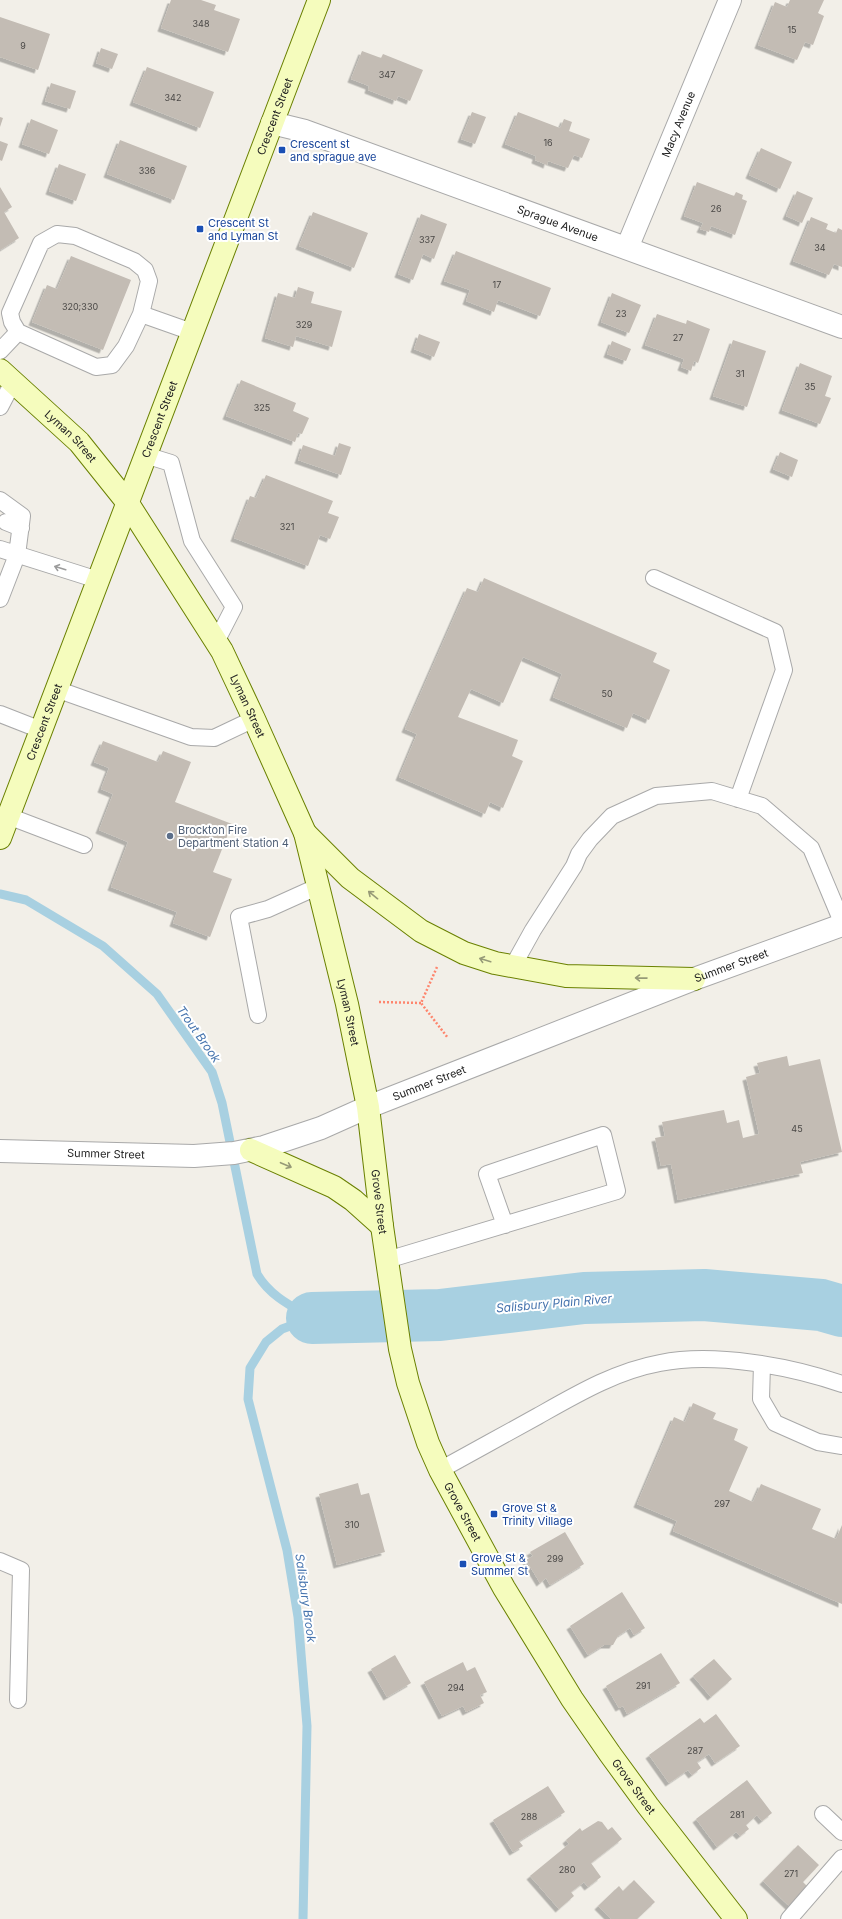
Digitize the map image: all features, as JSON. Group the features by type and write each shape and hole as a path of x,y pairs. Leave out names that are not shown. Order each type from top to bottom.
{"main road":[{"name":"Crescent Street","path":"0,838 319,0"},
{"name":"Lyman Street","path":"6,376 79,442 127,502 216,642 254,719 305,833 347,1004 368,1107"},
{"path":"305,833 350,878 421,931 464,953 513,966 566,976 694,979"},
{"name":"Grove Street","path":"368,1107 382,1226 400,1349 418,1416 440,1470 504,1588 572,1699 648,1806 736,1919"},
{"path":"251,1150 334,1187 354,1200 382,1226"}],"street":[{"name":"Macy Avenue","path":"627,248 730,0"},
{"name":"Sprague Avenue","path":"272,123 305,131 842,327"},
{"name":"Summer Street","path":"0,1151 194,1156 234,1153 264,1147 321,1128 368,1107 694,979 842,924"}],"lane":[{"path":"57,234 75,236 134,261 144,270 148,281 141,314 126,346 112,365 96,367 18,332 12,322 10,313 41,243 57,234"},
{"path":"141,314 192,332"},
{"path":"0,351 18,332"},
{"path":"0,407 6,376"},
{"path":"145,455 171,463 192,541 234,607 216,642"},
{"path":"0,500 22,516 13,525 17,555 0,599"},
{"path":"0,549 98,580"},
{"path":"654,578 775,632 784,670 738,799"},
{"path":"56,689 191,737 214,738 254,719"},
{"path":"0,714 41,730"},
{"path":"513,966 533,930 574,866 579,854 590,839 612,816 656,796 712,791 762,806 812,848 842,924"},
{"path":"8,816 84,845"},
{"path":"258,1015 240,917 268,910 319,886"},
{"path":"388,1269 505,1225 617,1191 603,1135 487,1174 505,1225"},
{"path":"440,1470 578,1394 613,1377 660,1363 693,1360 762,1364 809,1374 842,1384"},
{"path":"762,1364 761,1399 775,1423 818,1442 842,1446"},
{"path":"0,1561 21,1570 18,1700"},
{"path":"823,1814 842,1832"},
{"path":"789,1919 842,1858"}],"path":[{"path":"421,1003 438,964"},
{"path":"379,1002 421,1003"},
{"path":"421,1003 448,1038"}],"building":[{"path":"171,0 201,0 216,5 214,10 240,19 228,52 161,28"},
{"path":"790,0 824,0 818,13 824,16 813,45 805,42 797,60 758,45 775,2 787,7"},
{"path":"0,17 50,34 38,70 0,57"},
{"path":"101,48 118,54 112,69 96,63"},
{"path":"362,51 381,58 383,54 423,70 410,101 398,96 396,101 368,90 369,86 351,79"},
{"path":"147,67 214,92 200,128 133,102"},
{"path":"51,83 76,91 70,109 45,101"},
{"path":"472,112 486,117 475,144 461,139"},
{"path":"518,112 560,128 564,119 572,122 569,131 590,139 582,158 574,155 568,168 548,161 547,165 535,160 536,156 505,144"},
{"path":"0,117 3,118 0,127"},
{"path":"31,119 58,130 49,154 22,144"},
{"path":"120,140 187,166 174,200 107,174"},
{"path":"0,141 8,144 2,161 0,160"},
{"path":"761,148 792,162 780,189 749,175"},
{"path":"59,164 86,174 76,201 49,191"},
{"path":"697,182 734,196 736,192 743,195 742,199 747,201 735,235 711,226 709,232 700,229 703,223 684,216"},
{"path":"0,187 12,207 4,212 19,238 0,250"},
{"path":"797,191 813,198 802,223 786,216"},
{"path":"313,212 368,233 354,268 299,246"},
{"path":"421,214 447,224 434,259 423,254 413,280 398,274"},
{"path":"811,217 828,224 826,229 836,233 838,228 842,230 842,267 834,264 829,275 793,261"},
{"path":"456,251 551,288 540,316 498,300 494,312 466,301 470,290 444,281"},
{"path":"71,256 131,280 103,350 32,322 47,285 57,289"},
{"path":"298,287 314,292 311,303 342,311 332,347 296,336 293,347 265,338 278,293 295,298"},
{"path":"612,293 641,305 629,333 601,322"},
{"path":"657,314 686,324 687,320 710,329 698,363 694,361 691,371 681,367 684,359 645,345"},
{"path":"419,334 440,342 434,357 414,349"},
{"path":"733,340 766,351 747,407 713,396"},
{"path":"612,341 631,349 626,361 607,354"},
{"path":"800,363 832,376 825,396 831,398 820,424 782,410"},
{"path":"241,380 296,403 293,411 309,418 302,434 298,433 295,442 226,416"},
{"path":"339,443 351,447 341,475 298,460 303,445 335,456"},
{"path":"780,452 798,460 792,477 773,469"},
{"path":"266,475 333,501 328,513 339,517 330,539 320,535 308,566 234,538 250,496 256,498"},
{"path":"484,578 657,653 653,662 670,670 649,720 633,713 627,728 553,697 562,674 523,657 503,703 471,689 458,717 518,740 512,756 523,761 503,808 490,802 485,814 399,777 417,734 405,729 467,588 478,592"},
{"name":"Brockton Fire Department Station 4","path":"103,741 158,762 163,751 191,762 175,802 232,824 213,872 232,879 210,937 173,923 177,912 111,887 128,842 99,830 113,794 101,789 109,768 94,762"},
{"path":"787,1056 789,1066 820,1059 842,1152 800,1162 803,1173 678,1200 671,1164 661,1166 655,1138 665,1136 662,1122 724,1110 727,1123 739,1120 743,1138 759,1134 746,1077 760,1073 757,1063"},
{"path":"693,1403 716,1413 713,1419 738,1429 734,1440 748,1447 729,1491 753,1502 761,1484 821,1509 812,1529 836,1539 842,1525 842,1604 673,1531 677,1521 637,1504 674,1417 685,1422"},
{"path":"358,1483 361,1495 369,1493 385,1552 337,1565 319,1494"},
{"path":"565,1532 584,1564 550,1585 546,1578 540,1583 526,1560 533,1556 530,1552"},
{"path":"622,1592 645,1628 634,1635 630,1628 618,1636 613,1645 604,1645 588,1655 570,1626"},
{"path":"661,1653 680,1683 627,1714 623,1706 619,1708 606,1686"},
{"path":"395,1655 411,1683 387,1697 371,1669"},
{"path":"714,1659 732,1679 711,1697 693,1676"},
{"path":"463,1662 467,1671 475,1667 487,1692 480,1695 484,1703 466,1712 463,1706 442,1716 424,1682"},
{"path":"716,1714 740,1746 715,1763 709,1754 697,1762 701,1768 692,1775 688,1770 669,1783 649,1755 700,1718 704,1723"},
{"path":"747,1780 772,1813 762,1821 757,1815 746,1825 749,1829 740,1836 736,1832 717,1847 696,1819"},
{"path":"548,1786 565,1812 519,1841 523,1846 513,1852 493,1820"},
{"path":"598,1821 602,1822 608,1830 612,1827 622,1839 591,1863 601,1877 588,1887 584,1882 571,1892 574,1896 559,1909 530,1876 569,1844 566,1840 580,1828 582,1831"},
{"path":"798,1845 819,1865 803,1882 809,1888 790,1907 763,1881"},
{"path":"634,1880 655,1902 637,1919 611,1919 598,1906 619,1886 623,1891"}],"waterway":[{"name":"Trout Brook","path":"0,894 26,900 103,946 157,994 212,1072 222,1103 257,1274 262,1282 275,1294 289,1305 312,1318"},
{"name":"Salisbury Plain River","path":"312,1318 440,1315 584,1298 704,1295 821,1305 842,1311"},
{"name":"Salisbury Brook","path":"303,1919 307,1726 298,1617 287,1550 248,1399 250,1368 266,1342 282,1329 312,1318"}],"place":[{"name":"Crescent st and sprague ave","path":"282,150"},
{"name":"Crescent St and Lyman St","path":"200,229"},
{"name":"Brockton Fire Department Station 4","path":"170,836"},
{"name":"Grove St & Trinity Village","path":"494,1514"},
{"name":"Grove St & Summer St","path":"463,1564"}]}
